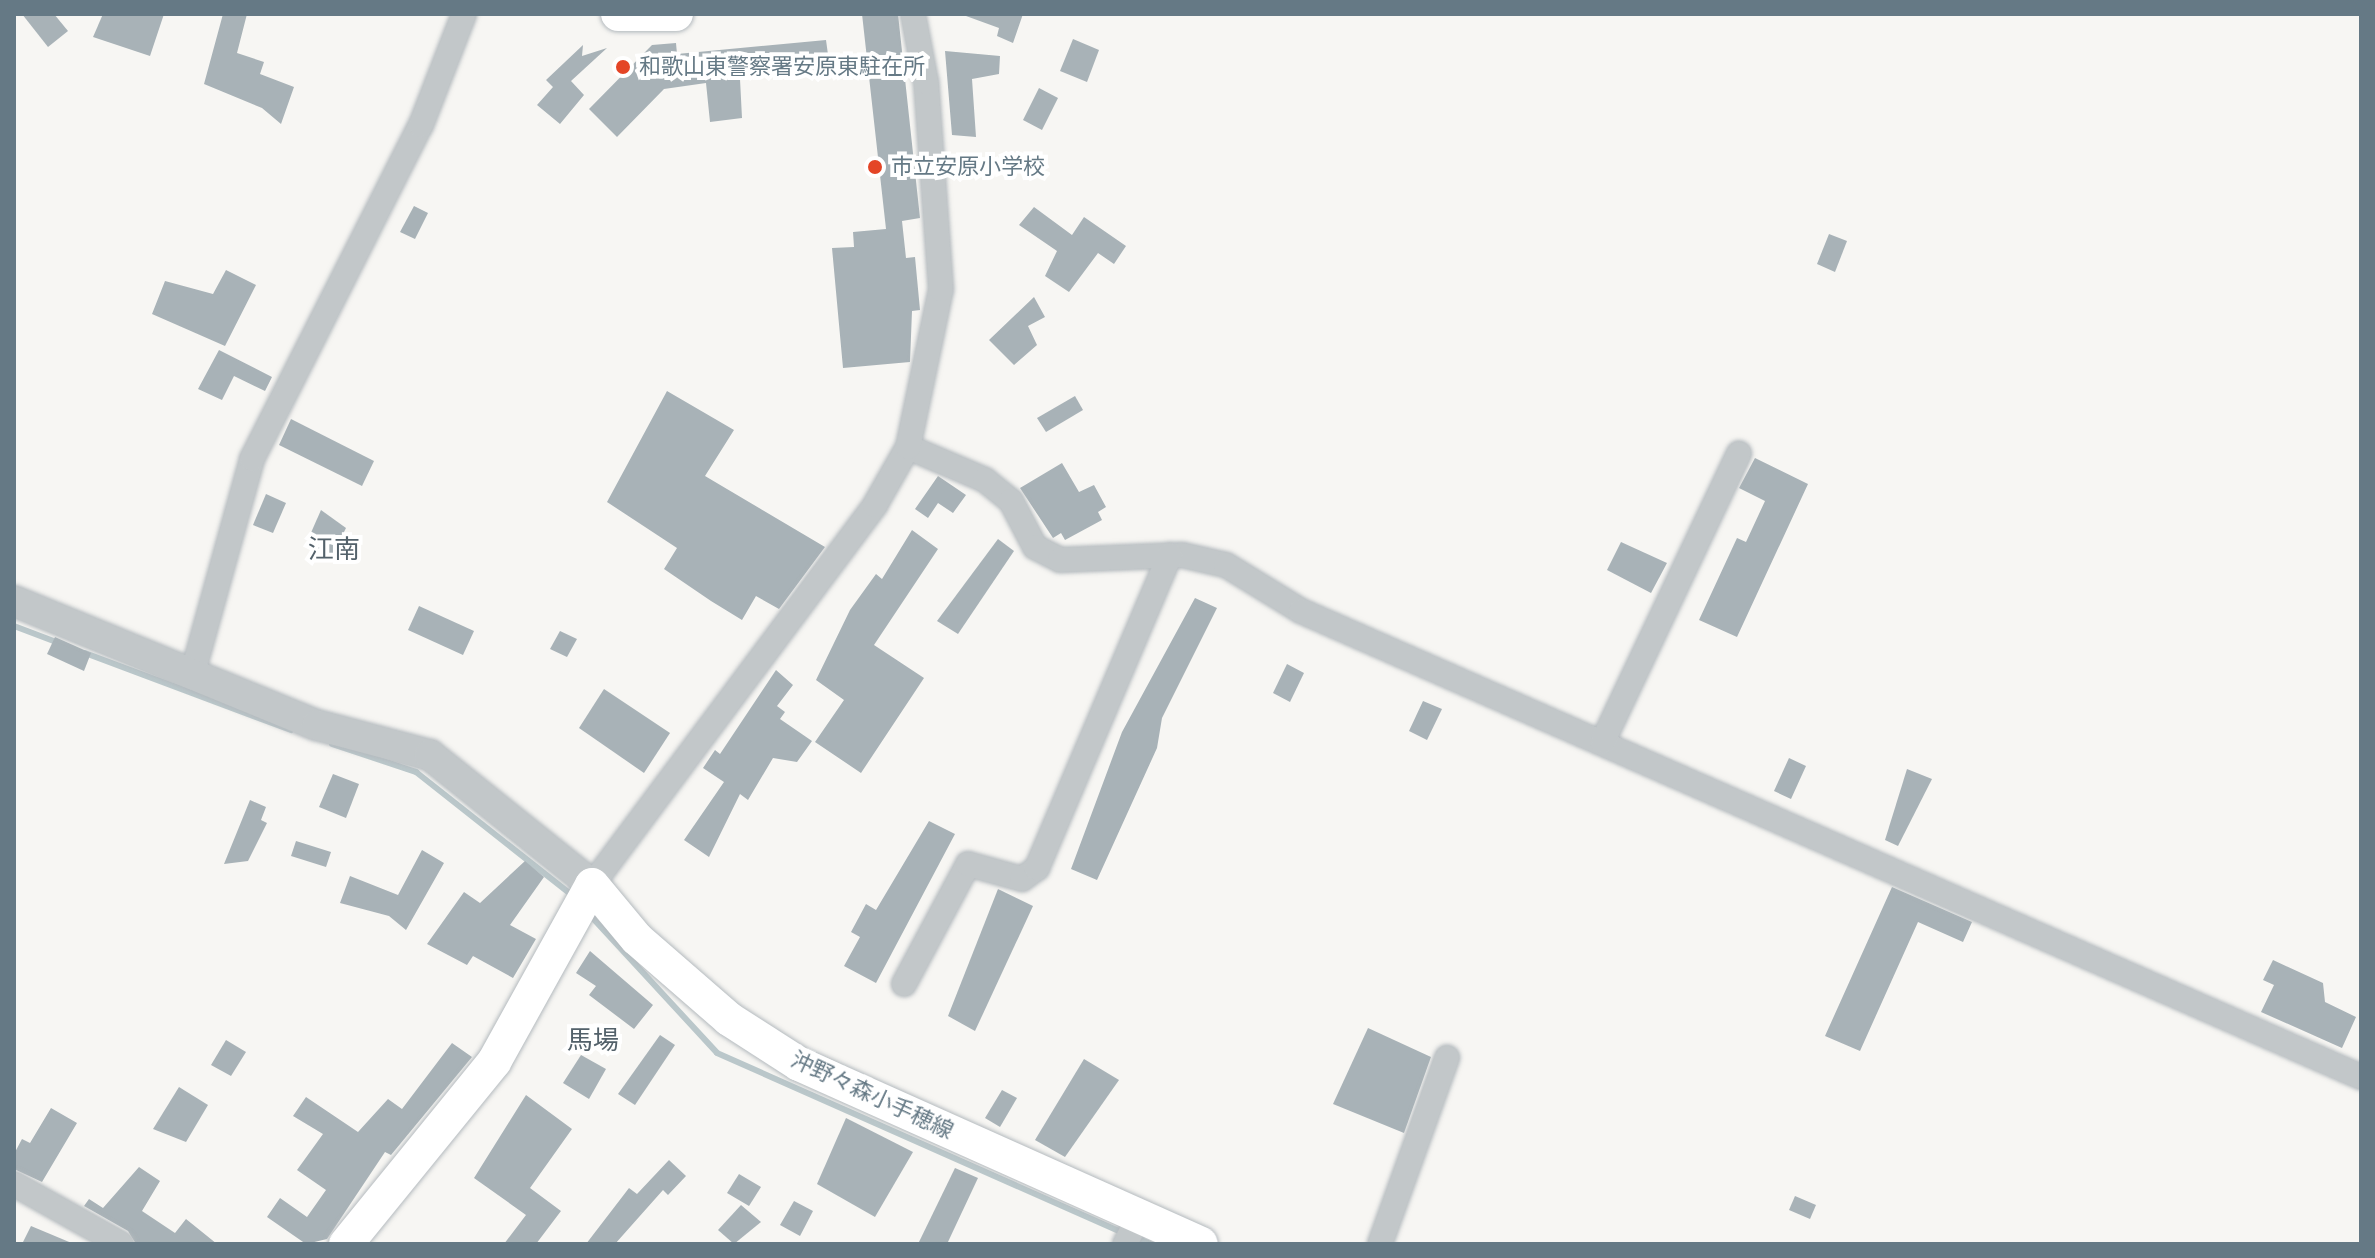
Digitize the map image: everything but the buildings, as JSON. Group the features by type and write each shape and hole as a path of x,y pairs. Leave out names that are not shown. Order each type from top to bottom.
{"main road":[{"path":"618,14 676,14"},
{"path":"346,1244 494,1062 592,885"},
{"name":"沖野々森小手穂線","path":"592,885 637,939 729,1019 799,1064 1132,1230 1201,1244"}],"street":[{"path":"193,672 252,459 421,125 464,14"},
{"path":"14,601 317,725 430,755 592,885 875,505 908,447 941,289 926,82 913,14"},
{"path":"908,447 985,480 1011,501 1035,547 1060,560 1170,555 1226,565 1301,611 1603,741 2361,1077"},
{"path":"1603,741 1739,453"},
{"path":"904,984 968,864 1022,879 1037,868 1170,555"},
{"path":"1380,1244 1447,1058"},
{"path":"14,1184 121,1244"}],"waterway":[{"path":"14,626 59,643"},
{"path":"85,653 291,730"},
{"path":"332,744 416,772 573,896"},
{"path":"588,913 717,1053 1126,1234"},
{"path":"1136,1238 1150,1244"}],"place":[{"name":"和歌山東警察署安原東駐在所","path":"623,67"},
{"name":"市立安原小学校","path":"875,167"}],"district":[{"name":"江南","path":"334,549"},
{"name":"馬場","path":"593,1040"}]}
